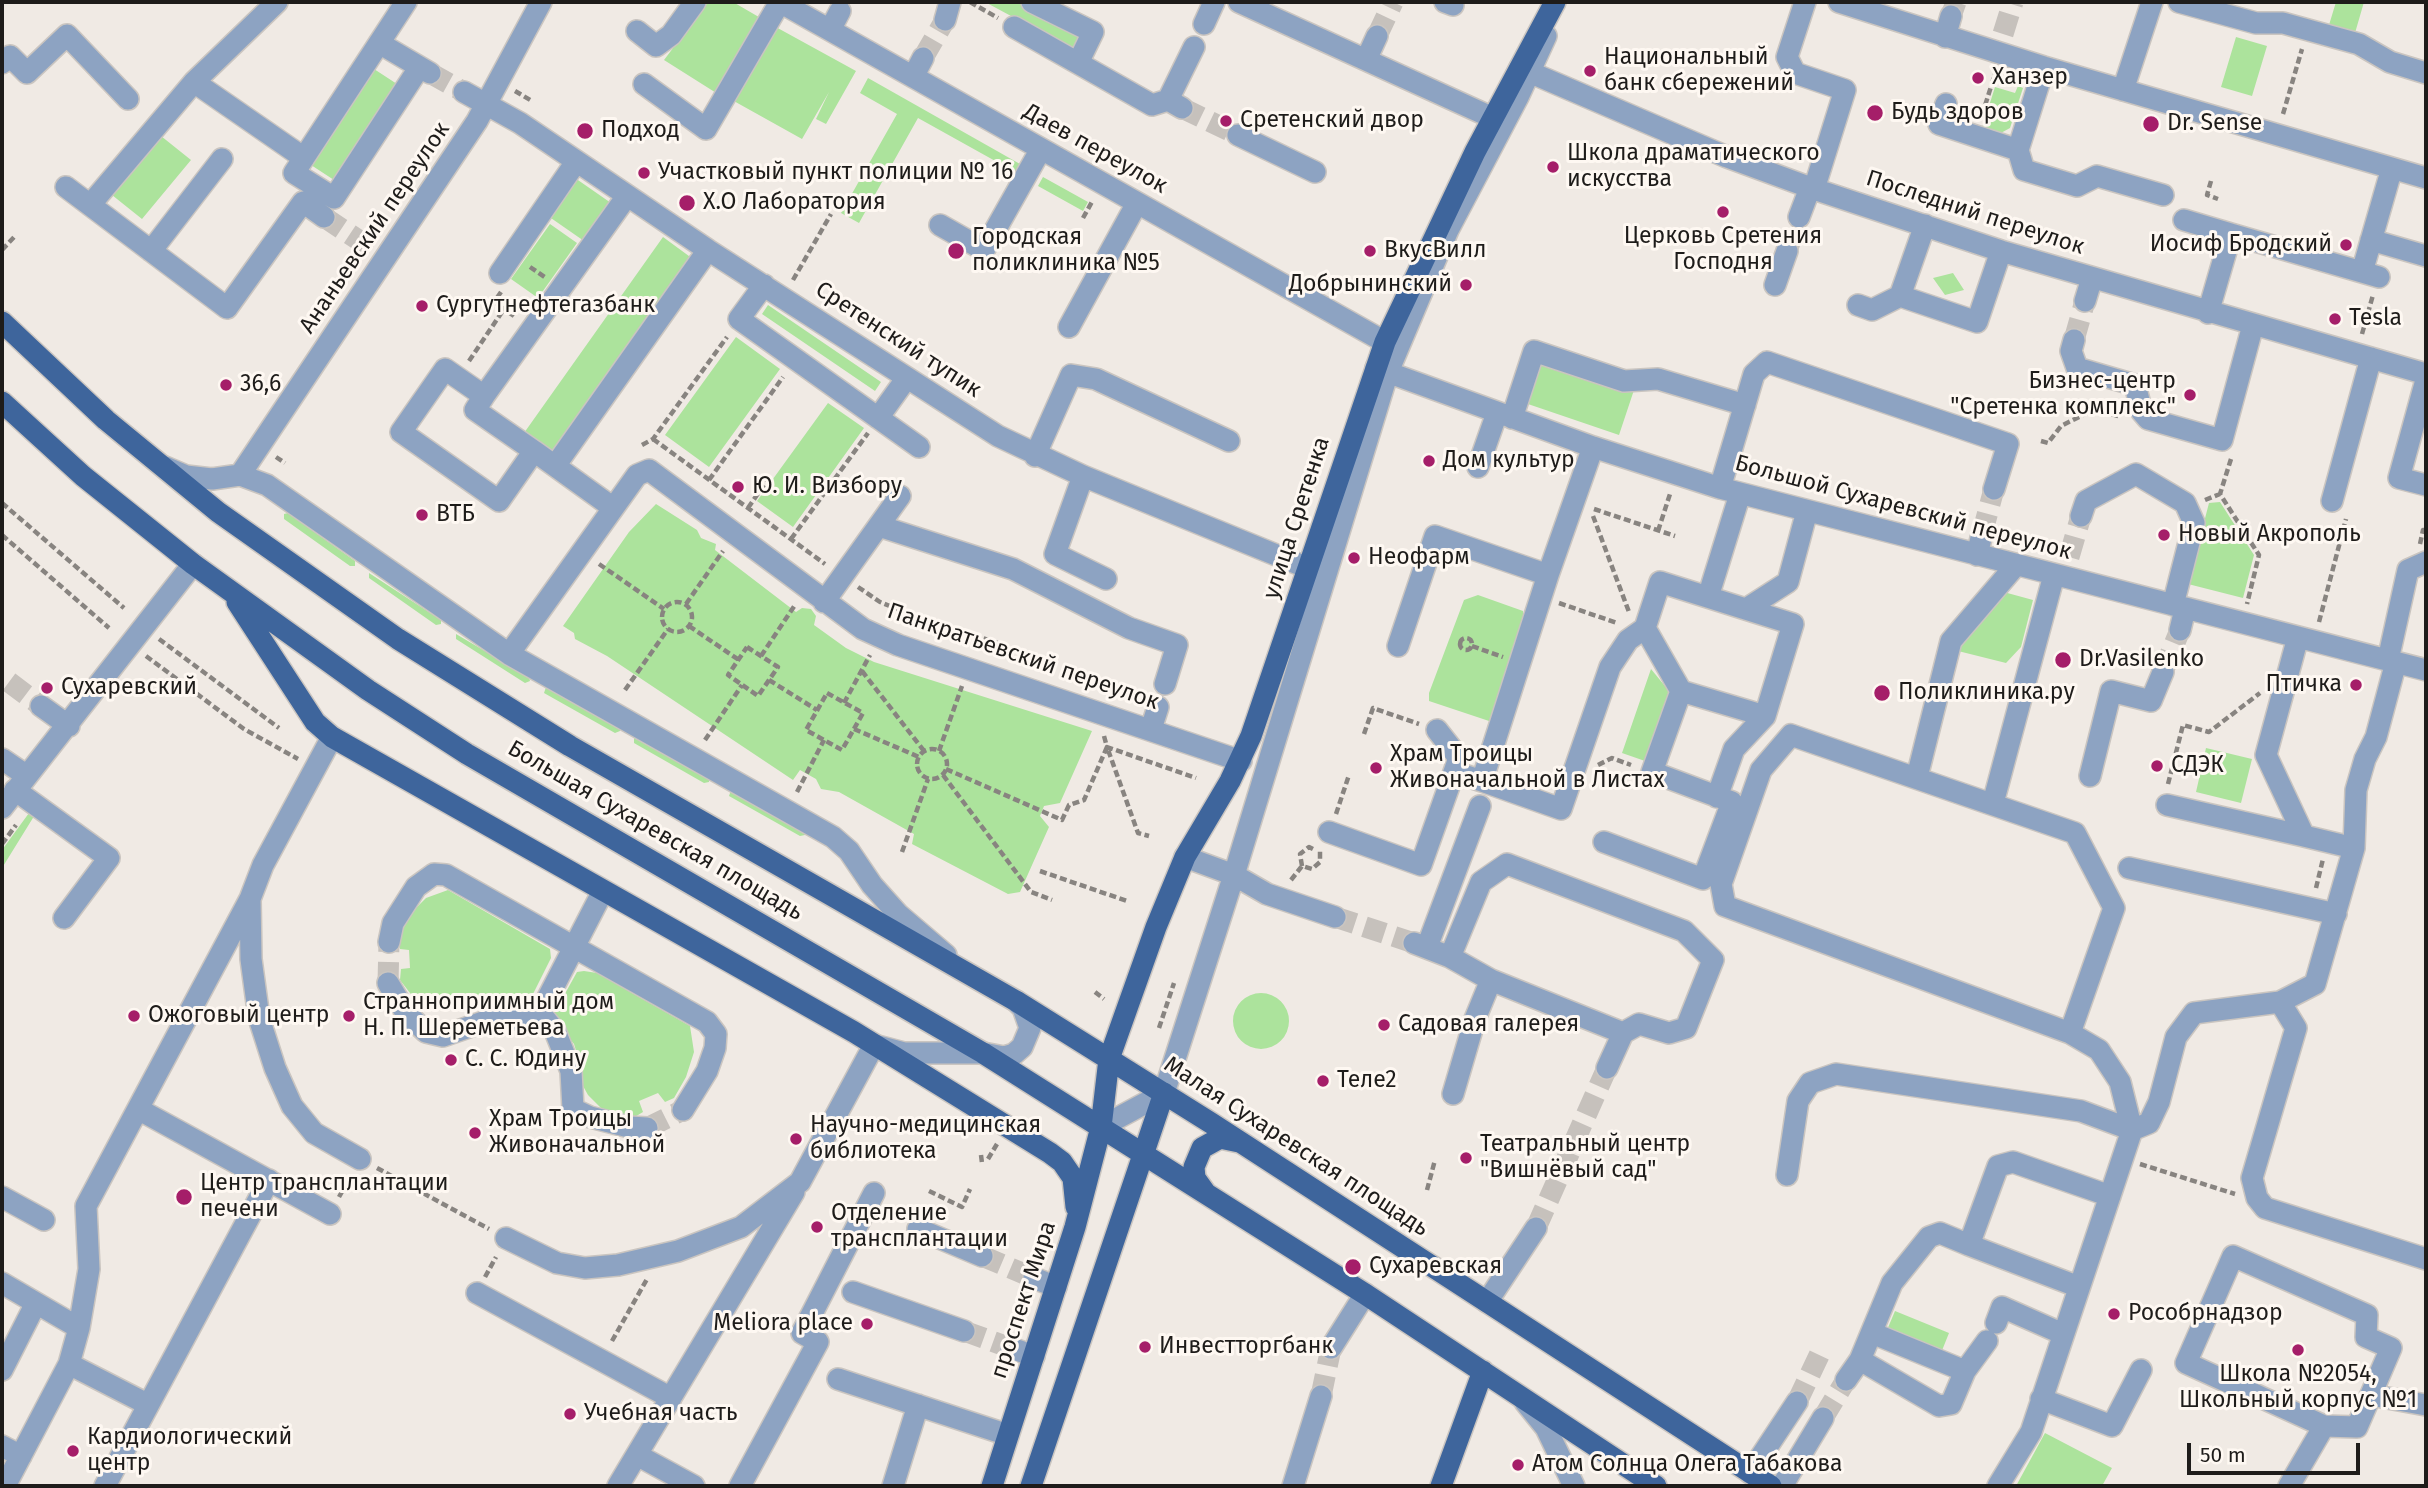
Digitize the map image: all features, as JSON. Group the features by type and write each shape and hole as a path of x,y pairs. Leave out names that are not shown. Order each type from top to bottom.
{"main road":[{"name":"улица Сретенка","path":"1109,1059 1148,948 1185,857 1241,761 1308,568 1382,370 1385,342 1493,118 1525,71 1555,2"},
{"name":"Большая Сухаревская площадь","path":"2,322 106,420 218,512 307,578 487,697 961,968 1109,1059"},
{"name":"Большая Сухаревская площадь","path":"2,402 83,476 193,564 358,683 467,754 983,1053 1101,1128"},
{"path":"230,592 315,722 332,737 874,1045 1062,1162 1069,1169 1075,1185 1075,1227"},
{"name":"Малая Сухаревская площадь","path":"1109,1059 1771,1486"},
{"name":"проспект Мира","path":"992,1486 1075,1227 1101,1128 1103,1088 1109,1059"},
{"path":"1031,1486 1164,1093"},
{"path":"1101,1128 1366,1294 1656,1486"},
{"path":"1208,1194 1195,1178 1196,1157 1210,1141 1231,1138 1241,1142"},
{"path":"1441,1486 1483,1371"}],"street":[{"path":"90,205 194,82 277,2"},
{"path":"379,43 424,71 334,198 294,173 304,158 379,43 406,2"},
{"name":"Ананьевский переулок","path":"240,475 387,259 488,103 541,2"},
{"path":"636,31 656,46 671,34 695,2"},
{"path":"644,84 706,129 780,2"},
{"name":"Даев переулок","path":"780,2 830,30 918,68 1041,149 1385,342"},
{"path":"1032,2 1093,32 1078,63"},
{"path":"1204,24 1214,2"},
{"path":"1239,2 1493,118"},
{"path":"1101,1128 1164,1093 1234,876 1382,370 1525,71 1561,2"},
{"path":"1799,217 1812,188 1845,90 1796,73 1787,57 1805,2"},
{"path":"1839,2 2044,67 2426,178"},
{"path":"2123,90 2152,2"},
{"path":"2179,2 2256,23 2283,23 2358,44 2390,62 2426,73"},
{"path":"830,30 840,11"},
{"path":"1945,37 1951,16"},
{"path":"1014,27 1152,105 1175,104 1194,47"},
{"path":"2,63 10,55 27,74 67,35 128,99"},
{"path":"1366,60 1377,36"},
{"path":"2044,67 2018,150 2024,170 2077,186 2097,176 2163,195"},
{"name":"Последний переулок","path":"1525,71 1727,157 1812,188 2001,251 2426,374"},
{"path":"194,82 304,158"},
{"name":"Сретенский тупик","path":"464,92 488,103 956,412 1035,456 1308,568"},
{"path":"1946,104 1939,124 2018,150"},
{"path":"1238,135 1315,172"},
{"path":"940,225 984,250 1041,149"},
{"path":"151,251 222,159"},
{"path":"500,273 576,162"},
{"path":"2184,220 2370,275 2371,240 2392,168"},
{"path":"66,187 227,308 303,202 324,217"},
{"path":"612,508 475,410 627,196"},
{"path":"1069,327 1137,203"},
{"path":"1858,305 1872,310 1900,296 1925,225"},
{"path":"2208,313 2231,234"},
{"path":"2371,240 2426,256"},
{"path":"555,467 708,250"},
{"path":"1775,285 1787,251"},
{"path":"1900,296 1977,322 2001,251"},
{"path":"2085,301 2092,278"},
{"path":"764,285 739,319 919,447"},
{"path":"2074,340 2071,351 2077,368 2134,385 2142,412 2148,419 2222,440 2253,325"},
{"path":"1478,467 1534,351 1624,381 1658,379 1745,405"},
{"path":"2339,508 2371,358"},
{"path":"1708,597 1745,405 1754,374 1767,362 2008,444 1994,489"},
{"path":"484,397 446,369 401,432 499,501 534,452"},
{"name":"Большой Сухаревский переулок","path":"1382,370 1593,447 1730,491 2017,565 2062,570 2179,607 2426,670"},
{"path":"1035,456 1071,375 1096,379 1229,441"},
{"path":"878,418 906,379"},
{"path":"2426,380 2399,478 2426,485"},
{"path":"1482,781 1548,575 1593,447"},
{"path":"160,465 186,475 212,479 240,475 267,485 509,653 833,837 849,851 872,885 898,914 961,968"},
{"name":"Панкратьевский переулок","path":"509,653 637,475 643,471 653,472 863,629 898,645 1241,761"},
{"path":"2081,516 2086,500 2136,474 2185,503 2194,523 2179,607 2180,630"},
{"path":"1083,476 1055,554 1105,579"},
{"path":"824,602 900,496"},
{"path":"1746,609 1788,582 1807,511"},
{"path":"879,526 1013,569 1129,628 1177,645 1165,684"},
{"path":"1977,555 1982,534"},
{"path":"1398,646 1434,536 1548,575"},
{"path":"1787,1175 1798,1101 1810,1083 1836,1074 2081,1111 2132,1130 2149,1123 2159,1102 2176,1037 2194,1013 2280,1002 2315,984 2354,848 2356,790 2364,759 2376,737 2408,570 2426,562"},
{"path":"2,808 69,726 193,564"},
{"path":"1917,777 1951,642 2017,565"},
{"path":"1993,803 2062,570"},
{"path":"1454,772 1560,809 1610,667 1628,640 1643,629 1660,582 1793,624 1765,716 1734,750 1717,797"},
{"path":"1643,629 1681,691 1765,716"},
{"path":"2298,637 2266,755 2305,836"},
{"path":"2090,776 2110,691 2151,701 2163,672"},
{"path":"1604,842 1703,879 1732,802 1652,772 1681,691"},
{"path":"41,706 69,726"},
{"path":"1151,729 1158,707"},
{"path":"1327,839 1421,865 1459,758 1437,730"},
{"path":"1998,1486 2031,1432 2132,1130 2120,1082 2099,1051 2070,1032 1725,906 1721,884 1761,770 1791,735 2076,833 2114,908 2070,1032"},
{"path":"5,1486 69,1364 79,1328 89,1269 86,1206 250,899 263,865 332,737"},
{"path":"2,759 21,783 109,858 64,918"},
{"path":"2168,795 2354,848"},
{"path":"1480,806 1420,945 1450,957 1491,980 1623,1033"},
{"path":"1185,857 1234,876 1267,894 1335,917"},
{"path":"1450,957 1480,882 1507,864 1684,931 1713,960 1686,1028 1669,1033 1639,1024 1623,1033 1607,1068"},
{"path":"2129,868 2336,914"},
{"path":"389,942 400,908 416,887 434,874 446,875 706,1022 716,1034 715,1048 707,1072 683,1110"},
{"path":"388,983 406,1013 426,1032 443,1036 492,1019 519,1018 540,1013 603,891"},
{"path":"250,899 251,959 259,1017 282,1086 302,1120 314,1133 360,1159"},
{"path":"1453,1094 1475,1019 1491,980"},
{"path":"618,1486 800,1181 874,1045 904,1053 983,1053 1003,1057 1022,1047 1030,1028 1023,1008 1016,1001"},
{"path":"2280,1002 2296,1028 2252,1178 2257,1198 2265,1208 2426,1259"},
{"path":"540,1013 555,1031 567,1059 573,1087 573,1109 616,1124 647,1128"},
{"path":"138,1109 330,1214"},
{"path":"1969,1245 1998,1166 2013,1162 2110,1196"},
{"path":"104,1486 269,1180"},
{"path":"506,1238 539,1256 571,1267 618,1265 661,1255 741,1227 800,1181"},
{"path":"740,1486 818,1342 802,1333 874,1193"},
{"path":"2,1197 44,1220"},
{"path":"1487,1301 1536,1228"},
{"path":"918,1229 982,1256"},
{"path":"1846,1380 1860,1360 1892,1283 1929,1237 1940,1233 2079,1287"},
{"path":"2232,1256 2367,1315 2366,1337 2391,1348 2357,1427 2324,1426 2186,1363 2232,1256"},
{"path":"1034,1278 1056,1287"},
{"path":"2,1283 79,1328"},
{"path":"853,1292 964,1331"},
{"path":"477,1293 671,1398"},
{"path":"1331,1348 1366,1294"},
{"path":"2,1370 36,1303"},
{"path":"1860,1360 1939,1406 1951,1404 1965,1371 1992,1332 2002,1307 2063,1334"},
{"path":"1872,1333 1965,1371"},
{"path":"1011,1348 1034,1356"},
{"path":"69,1364 147,1404"},
{"path":"2041,1399 2112,1426 2141,1370"},
{"path":"838,1379 1008,1435"},
{"path":"2371,1395 2426,1405"},
{"path":"1293,1486 1321,1396"},
{"path":"1521,1398 1546,1427 1574,1486"},
{"path":"1751,1473 1797,1402"},
{"path":"893,1486 918,1405"},
{"path":"1782,1486 1823,1418"},
{"path":"2289,1486 2324,1426"},
{"path":"2,1446 21,1456"},
{"path":"637,1455 694,1486"}],"path":[{"path":"970,2 1014,27"},
{"path":"2281,119 2307,30"},
{"path":"1975,136 1999,52"},
{"path":"514,91 532,101"},
{"path":"2211,181 2207,195 2218,199"},
{"path":"1083,218 1094,199"},
{"path":"784,297 831,214"},
{"path":"2,250 15,236"},
{"path":"512,255 561,288"},
{"path":"500,273 504,287 494,302 532,329"},
{"path":"2362,334 2370,275"},
{"path":"457,377 504,309"},
{"path":"642,444 653,439 739,319"},
{"path":"709,480 796,359"},
{"path":"2041,441 2048,443 2061,426 2080,417"},
{"path":"791,539 878,418"},
{"path":"653,439 880,602 1007,646 1003,659"},
{"path":"2233,451 2220,494 2259,555 2246,606"},
{"path":"748,508 768,478 765,477"},
{"path":"1658,531 1671,493"},
{"path":"2,503 124,608"},
{"path":"1643,629 1625,608 1590,508 1675,536"},
{"path":"2318,625 2339,508"},
{"path":"2,535 109,628"},
{"path":"685,605 724,551"},
{"path":"591,575 599,564 664,609"},
{"path":"1541,597 1643,629"},
{"path":"674,602 685,605 692,614 689,626 677,632 668,629 662,620 664,609 674,602"},
{"path":"761,656 795,605"},
{"path":"689,626 738,660"},
{"path":"625,690 668,629"},
{"path":"159,639 279,728"},
{"path":"1472,646 1520,663"},
{"path":"747,647 778,667 758,696 728,676 738,660 747,647"},
{"path":"844,703 871,654"},
{"path":"145,656 244,729 314,768"},
{"path":"862,671 924,751"},
{"path":"2168,795 2183,725 2209,732 2289,672"},
{"path":"769,680 817,710"},
{"path":"705,740 742,685"},
{"path":"939,751 962,685"},
{"path":"827,693 863,713 842,750 806,730 817,710 827,693"},
{"path":"1364,734 1373,708 1437,730"},
{"path":"854,729 919,757"},
{"path":"796,794 824,740"},
{"path":"902,852 928,779 945,772 1062,820 1069,805 1084,800 1107,747 1138,833 1149,836"},
{"path":"924,751 939,751 946,759 945,772 1031,892 1052,900"},
{"path":"924,751 919,757 918,770 928,779"},
{"path":"1612,758 1627,763"},
{"path":"1312,869 1320,862 1319,852 1327,839 1349,775"},
{"path":"2311,909 2327,841"},
{"path":"1302,866 1300,854 1309,847 1319,852"},
{"path":"1040,871 1127,901"},
{"path":"1095,992 1104,999"},
{"path":"1147,1022 1170,1034"},
{"path":"981,1155 982,1163"},
{"path":"2123,1157 2219,1192 2257,1198"},
{"path":"330,1214 360,1159 506,1238 477,1293"},
{"path":"1427,1190 1435,1160"},
{"path":"929,1191 962,1207 970,1189"},
{"path":"601,1360 661,1255"}],"green space":[{"path":"708,2 733,2 764,20 721,96 664,60"},
{"path":"985,2 1018,2 1084,34 1076,51"},
{"path":"2336,2 2364,2 2355,33 2329,25"},
{"path":"774,26 856,71 826,124 816,119 829,92 802,139 732,100"},
{"path":"2236,37 2267,46 2252,96 2221,87"},
{"path":"374,69 397,84 334,180 311,165"},
{"path":"868,78 1020,164 1015,172 918,118 859,223 841,213 897,114 860,93"},
{"path":"2018,86 2023,88 2010,128 1999,134 1982,128 1995,87 2015,93"},
{"path":"161,136 191,160 142,219 112,195"},
{"path":"1043,177 1088,202 1083,211 1038,186"},
{"path":"575,178 611,203 584,241 548,216"},
{"path":"550,224 577,243 538,298 511,279"},
{"path":"663,237 693,259 554,455 524,433"},
{"path":"1953,273 1964,290 1945,295 1933,278"},
{"path":"768,305 881,382 875,391 762,314"},
{"path":"736,337 780,369 709,467 665,435"},
{"path":"1540,359 1634,390 1619,435 1525,403"},
{"path":"828,403 864,428 793,527 757,501"},
{"path":"2220,502 2254,555 2243,598 2188,584 2209,503"},
{"path":"656,504 697,530 701,538 716,544 715,550 796,612 802,608 811,609 816,616 814,625 846,648 874,662 1092,731 1060,803 1044,806 1040,816 1049,827 1020,892 1008,894 912,844 914,834 839,792 821,789 816,779 800,770 793,780 607,656 575,639 574,633 563,626 629,532"},
{"path":"288,513 355,561 355,566 350,566 284,519 284,514"},
{"path":"369,573 441,620 441,624 436,625 369,578"},
{"path":"2000,591 2033,600 2021,647 2006,663 1958,651 1961,636"},
{"path":"1478,595 1523,611 1523,621 1494,715 1489,721 1429,701 1429,693 1464,600"},
{"path":"456,634 529,677 530,681 525,683 456,639"},
{"path":"1651,669 1669,691 1645,761 1622,753"},
{"path":"546,687 620,728 620,731 615,733 544,693"},
{"path":"634,738 709,779 709,782 704,783 634,743"},
{"path":"2206,748 2252,759 2241,803 2196,792"},
{"path":"731,790 806,833 805,835 800,836 729,796"},
{"path":"29,813 36,813 2,868 2,850"},
{"path":"448,890 550,949 551,958 531,998 487,996 458,1007 440,1009 417,1000 400,980 401,969 410,968 409,950 400,949 398,939 405,919 426,898"},
{"path":"577,972 597,973 690,1026 694,1052 686,1077 674,1098 665,1102 658,1093 639,1101 643,1112 633,1118 601,1108 588,1095 583,1086 583,1073 574,1044 552,1017"},
{"path":"1261,993 1272,995 1281,1001 1287,1010 1287,1032 1281,1041 1272,1047 1261,1049 1250,1047 1241,1041 1235,1032 1233,1021 1235,1010 1241,1001 1250,995"},
{"path":"1895,1311 1949,1333 1941,1353 1887,1330"},
{"path":"2045,1433 2112,1468 2102,1486 2016,1486"}],"tunnel":[{"path":"1377,36 1393,2"},
{"path":"1951,16 1956,2"},
{"path":"2003,34 2013,2"},
{"path":"923,58 945,20"},
{"path":"430,73 464,92"},
{"path":"1182,108 1238,135"},
{"path":"324,217 366,245"},
{"path":"1787,251 1799,217"},
{"path":"2074,340 2085,301"},
{"path":"1982,534 1994,489"},
{"path":"2069,557 2081,516"},
{"path":"2163,672 2180,630"},
{"path":"9,682 41,706"},
{"path":"1335,917 1414,943"},
{"path":"388,983 389,942"},
{"path":"1536,1228 1607,1068"},
{"path":"647,1128 683,1110"},
{"path":"982,1256 1034,1278"},
{"path":"964,1331 1011,1348"},
{"path":"1797,1402 1823,1347"},
{"path":"1321,1396 1331,1348"},
{"path":"1823,1418 1846,1380"}],"place":[{"name":"Национальный банк сбережений","path":"1590,71"},
{"name":"Ханзер","path":"1978,78"},
{"name":"Будь здоров","path":"1875,113"},
{"name":"Сретенский двор","path":"1226,121"},
{"name":"Dr. Sense","path":"2151,124"},
{"name":"Подход","path":"585,131"},
{"name":"Школа драматического искусства","path":"1553,167"},
{"name":"Участковый пункт полиции № 16","path":"644,173"},
{"name":"X.O Лаборатория","path":"687,203"},
{"name":"Церковь Сретения Господня","path":"1723,212"},
{"name":"Иосиф Бродский","path":"2346,245"},
{"name":"Городская поликлиника №5","path":"956,251"},
{"name":"ВкусВилл","path":"1370,251"},
{"name":"Добрынинский","path":"1466,285"},
{"name":"Сургутнефтегазбанк","path":"422,306"},
{"name":"Tesla","path":"2335,319"},
{"name":"36,6","path":"226,385"},
{"name":"Бизнес-центр \"Сретенка комплекс\"","path":"2190,395"},
{"name":"Дом культур","path":"1429,461"},
{"name":"Ю. И. Визбору","path":"738,487"},
{"name":"ВТБ","path":"422,515"},
{"name":"Новый Акрополь","path":"2164,535"},
{"name":"Неофарм","path":"1354,558"},
{"name":"Dr.Vasilenko","path":"2063,660"},
{"name":"Птичка","path":"2356,685"},
{"name":"Сухаревский","path":"47,688"},
{"name":"Поликлиника.ру","path":"1882,693"},
{"name":"СДЭК","path":"2157,766"},
{"name":"Храм Троицы Живоначальной в Листах","path":"1376,768"},
{"name":"Ожоговый центр","path":"134,1016"},
{"name":"Странноприимный дом Н. П. Шереметьева","path":"349,1016"},
{"name":"Садовая галерея","path":"1384,1025"},
{"name":"С. С. Юдину","path":"451,1060"},
{"name":"Теле2","path":"1323,1081"},
{"name":"Храм Троицы Живоначальной","path":"475,1133"},
{"name":"Научно-медицинская библиотека","path":"796,1139"},
{"name":"Театральный центр \"Вишнёвый сад\"","path":"1466,1158"},
{"name":"Центр трансплантации печени","path":"184,1197"},
{"name":"Отделение трансплантации","path":"817,1227"},
{"name":"Сухаревская","path":"1353,1267"},
{"name":"Рособрнадзор","path":"2114,1314"},
{"name":"Meliora place","path":"867,1324"},
{"name":"Инвестторгбанк","path":"1145,1347"},
{"name":"Школа №2054, Школьный корпус №1","path":"2298,1350"},
{"name":"Учебная часть","path":"570,1414"},
{"name":"Кардиологический центр","path":"73,1451"},
{"name":"Атом Солнца Олега Табакова","path":"1518,1465"}]}
